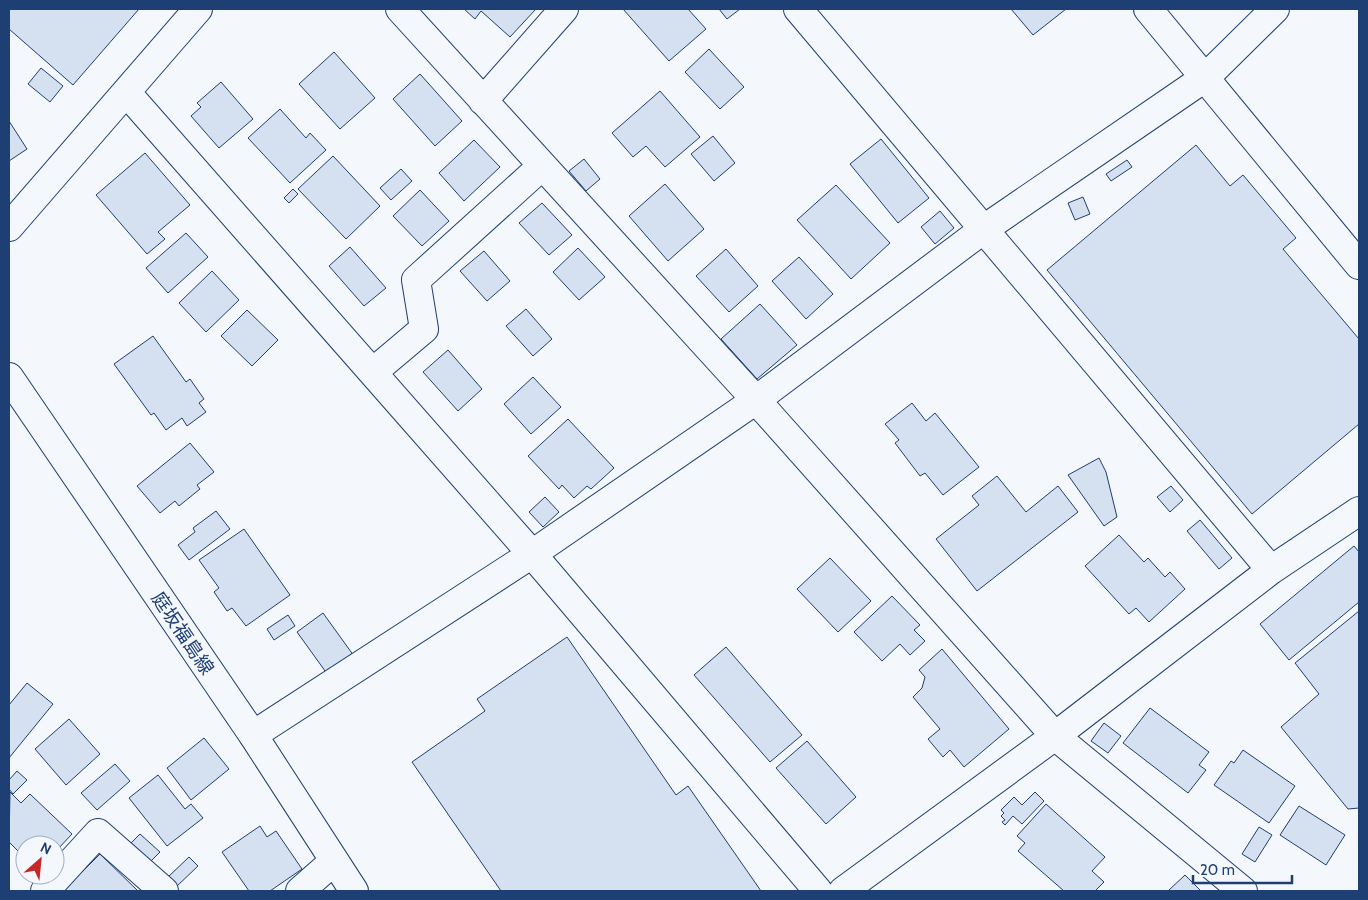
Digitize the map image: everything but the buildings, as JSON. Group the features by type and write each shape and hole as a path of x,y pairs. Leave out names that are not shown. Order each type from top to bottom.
{"street":[{"path":"9,227 198,9"},
{"path":"400,9 756,400 1055,736 1243,891"},
{"path":"483,101 564,9"},
{"path":"798,9 1271,570"},
{"path":"1148,9 1206,77 1359,265"},
{"path":"253,735 532,554 756,400 984,229 1206,77 1275,9"},
{"path":"126,92 532,554 818,891"},
{"path":"372,372 424,329 416,280 542,166"},
{"name":"庭坂福島線","path":"9,377 253,735 354,891"},
{"path":"843,891 1055,736 1271,570 1359,511"},
{"path":"45,891 98,833 164,891"},
{"path":"300,891 334,862"}]}
